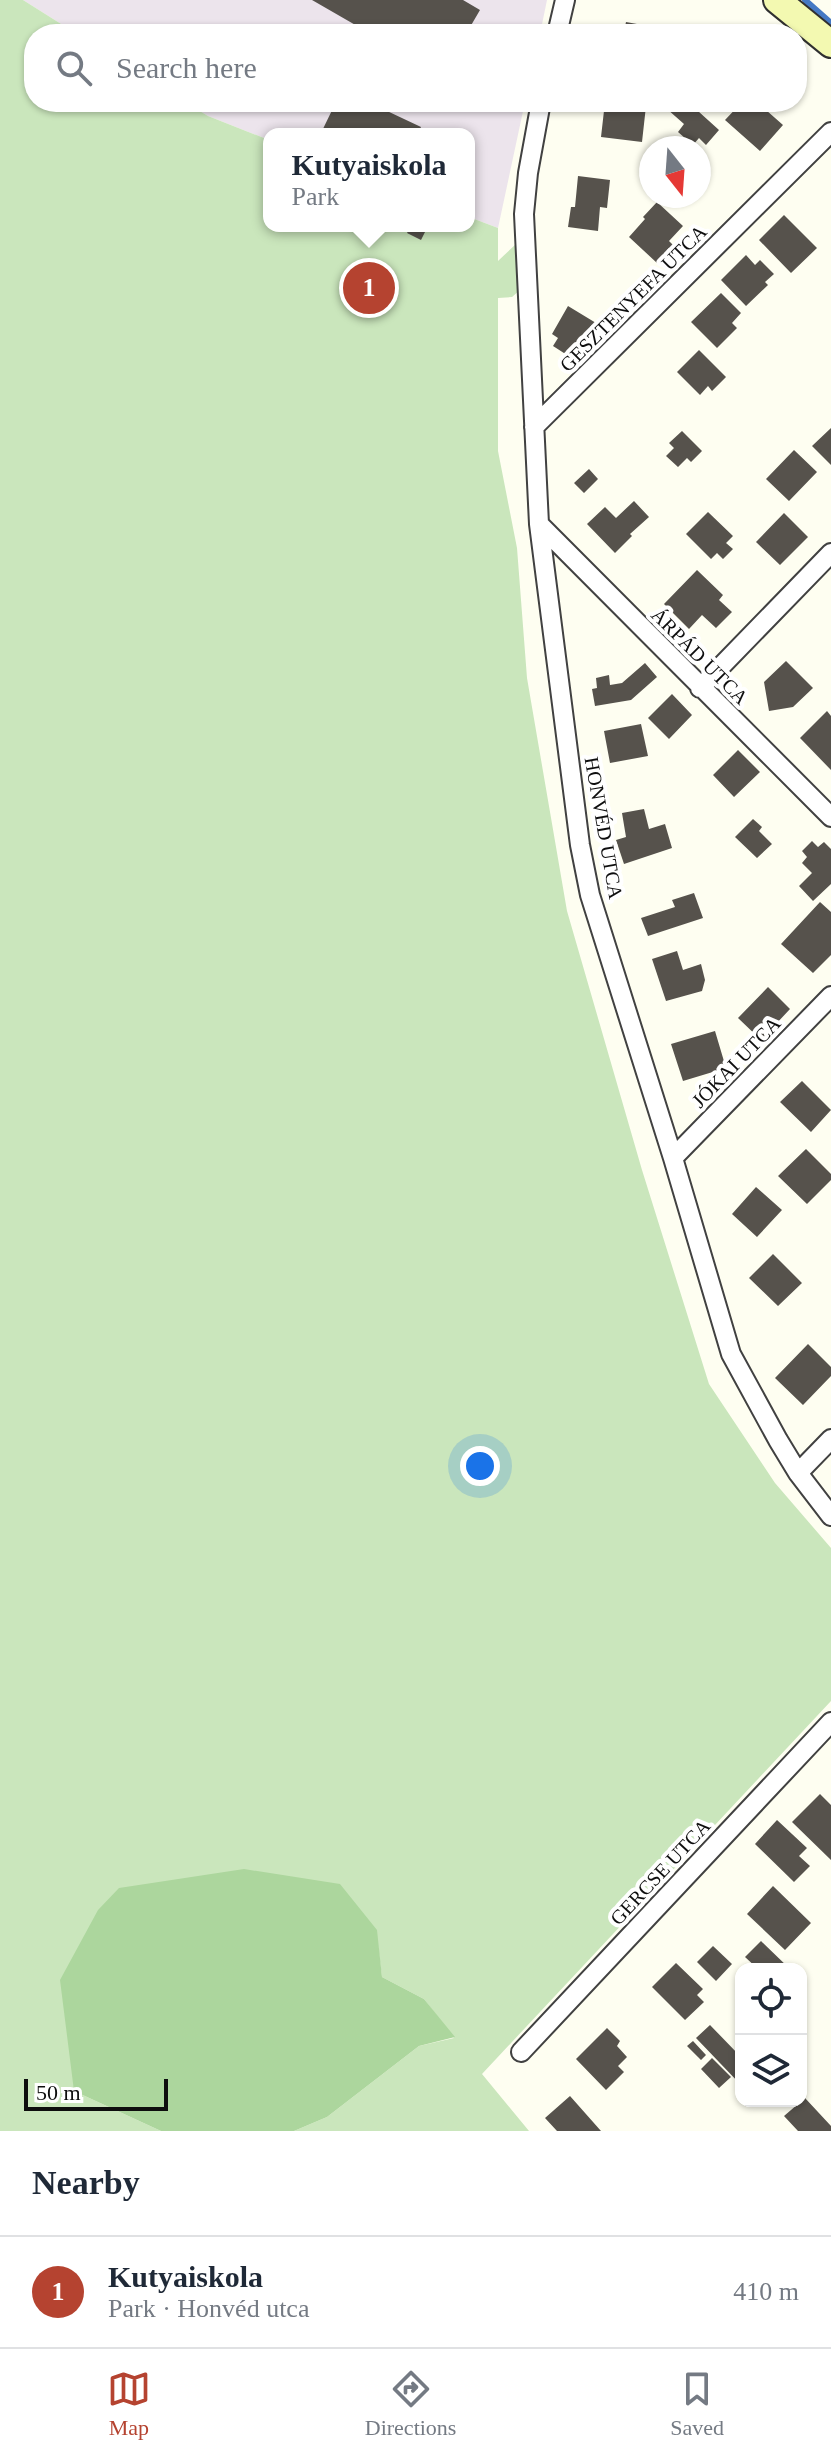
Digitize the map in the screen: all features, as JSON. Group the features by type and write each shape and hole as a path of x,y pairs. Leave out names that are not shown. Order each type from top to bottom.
{"main road":[{"path":"777,0 806,24"},
{"path":"807,24 831,44"}],"street":[{"path":"559,24 565,0"},
{"name":"HONVÉD UTCA","path":"539,112 524,214 539,524 580,845 590,895 731,1354 798,1473 831,1516"},
{"name":"GESZTENYEFA UTCA","path":"534,427 831,132"},
{"name":"ÁRPÁD UTCA","path":"539,524 831,817"},
{"path":"700,688 831,553"},
{"name":"JÓKAI UTCA","path":"673,1158 831,996"},
{"path":"798,1473 831,1439"},
{"name":"GERCSE UTCA","path":"521,2052 831,1722"}],"shaded area":[{"path":"23,0 547,0 542,24 61,24"},
{"path":"201,112 523,112 498,228 475,219 475,128 263,128 263,138"}],"green space":[{"path":"0,0 23,0 61,24 24,24 24,112 201,112 263,138 263,232 475,232 475,219 498,228 498,261 517,243 519,245 516,260 520,290 512,297 498,298 498,451 517,548 527,678 567,911 642,1170 709,1384 775,1483 831,1548 831,1701 482,2074 529,2131 294,2131 327,2117 419,2046 454,2038 424,1999 382,1977 376,1930 74,2091 161,2131 0,2131"},
{"path":"244,1869 340,1884 377,1930 382,1977 424,1999 455,2037 419,2046 327,2117 294,2131 161,2131 74,2091 60,1980 98,1910 119,1888"}],"building":[{"path":"312,0 463,0 480,10 472,24 354,24"},
{"path":"331,112 389,112 421,127 421,128 323,128"},
{"path":"604,112 645,112 643,136 639,136 639,142 601,137"},
{"path":"670,112 699,112 719,130 711,139 711,136 683,136 678,132 684,124"},
{"path":"733,112 768,112 783,125 760,151 725,120"},
{"path":"578,176 610,180 607,208 600,207 598,231 568,227 571,207 575,207"},
{"path":"651,208 664,208 683,226 669,241 673,245 657,263 629,237 645,219 643,217"},
{"path":"784,215 817,248 791,273 759,240"},
{"path":"408,232 425,232 421,240"},
{"path":"746,255 755,265 760,260 774,274 765,282 768,285 746,306 721,280"},
{"path":"721,293 741,313 732,323 737,328 717,348 691,322"},
{"path":"568,306 596,323 579,352 572,348 567,355 553,346 558,338 552,334"},
{"path":"699,350 726,377 712,391 708,386 700,395 677,372"},
{"path":"831,428 831,465 812,446"},
{"path":"682,431 702,451 691,462 687,458 678,467 666,456 674,448 669,443"},
{"path":"794,450 817,472 789,501 766,479"},
{"path":"589,469 598,479 584,493 574,483"},
{"path":"634,501 649,517 615,553 587,524 605,507 616,518"},
{"path":"708,512 733,536 726,543 733,549 723,559 717,553 711,559 686,534"},
{"path":"784,513 808,537 780,565 756,542"},
{"path":"697,570 723,595 719,600 732,612 716,628 702,615 689,629 664,604"},
{"path":"786,661 813,688 793,707 769,711 764,682"},
{"path":"645,663 657,677 631,700 595,706 592,689 597,688 596,678 609,675 610,685 622,683"},
{"path":"672,694 692,715 669,739 648,718"},
{"path":"827,711 831,716 831,770 800,738"},
{"path":"641,724 648,756 610,763 604,731"},
{"path":"738,750 760,772 734,797 713,775"},
{"path":"644,809 649,829 665,824 672,848 624,864 616,840 626,837 622,813"},
{"path":"753,819 762,827 759,831 772,844 757,858 735,837"},
{"path":"812,841 818,847 824,842 831,849 831,884 813,901 799,886 812,873 802,863 807,857 802,851"},
{"path":"694,893 703,918 648,936 641,918 675,907 672,900"},
{"path":"820,902 831,912 831,955 813,973 781,944"},
{"path":"677,951 683,970 701,964 705,980 702,991 666,1001 652,959"},
{"path":"768,987 790,1009 761,1040 738,1018"},
{"path":"715,1031 726,1068 683,1081 671,1044"},
{"path":"802,1081 831,1110 811,1132 780,1102"},
{"path":"806,1149 831,1174 831,1180 807,1204 778,1176"},
{"path":"756,1187 782,1210 757,1237 732,1214"},
{"path":"773,1254 802,1283 778,1306 749,1278"},
{"path":"808,1344 831,1367 831,1376 803,1405 775,1378"},
{"path":"820,1794 831,1805 831,1860 792,1822"},
{"path":"777,1820 807,1848 799,1856 810,1866 794,1882 755,1844"},
{"path":"773,1886 811,1923 785,1950 747,1914"},
{"path":"761,1941 784,1963 752,1963 745,1957"},
{"path":"713,1946 732,1964 716,1981 697,1962"},
{"path":"676,1963 703,1989 697,1995 704,2002 685,2020 652,1987"},
{"path":"710,2025 735,2051 735,2079 696,2038"},
{"path":"607,2028 620,2041 617,2046 627,2057 618,2066 624,2072 606,2090 576,2059"},
{"path":"693,2041 706,2055 701,2060 687,2046"},
{"path":"712,2058 731,2077 719,2088 701,2069"},
{"path":"570,2096 601,2131 557,2131 545,2118"},
{"path":"807,2100 831,2126 831,2131 798,2131 784,2116 794,2107 807,2107"}],"waterway":[{"path":"805,0 831,23"}],"place":[{"name":"Kutyaiskola","path":"369,288"}]}
